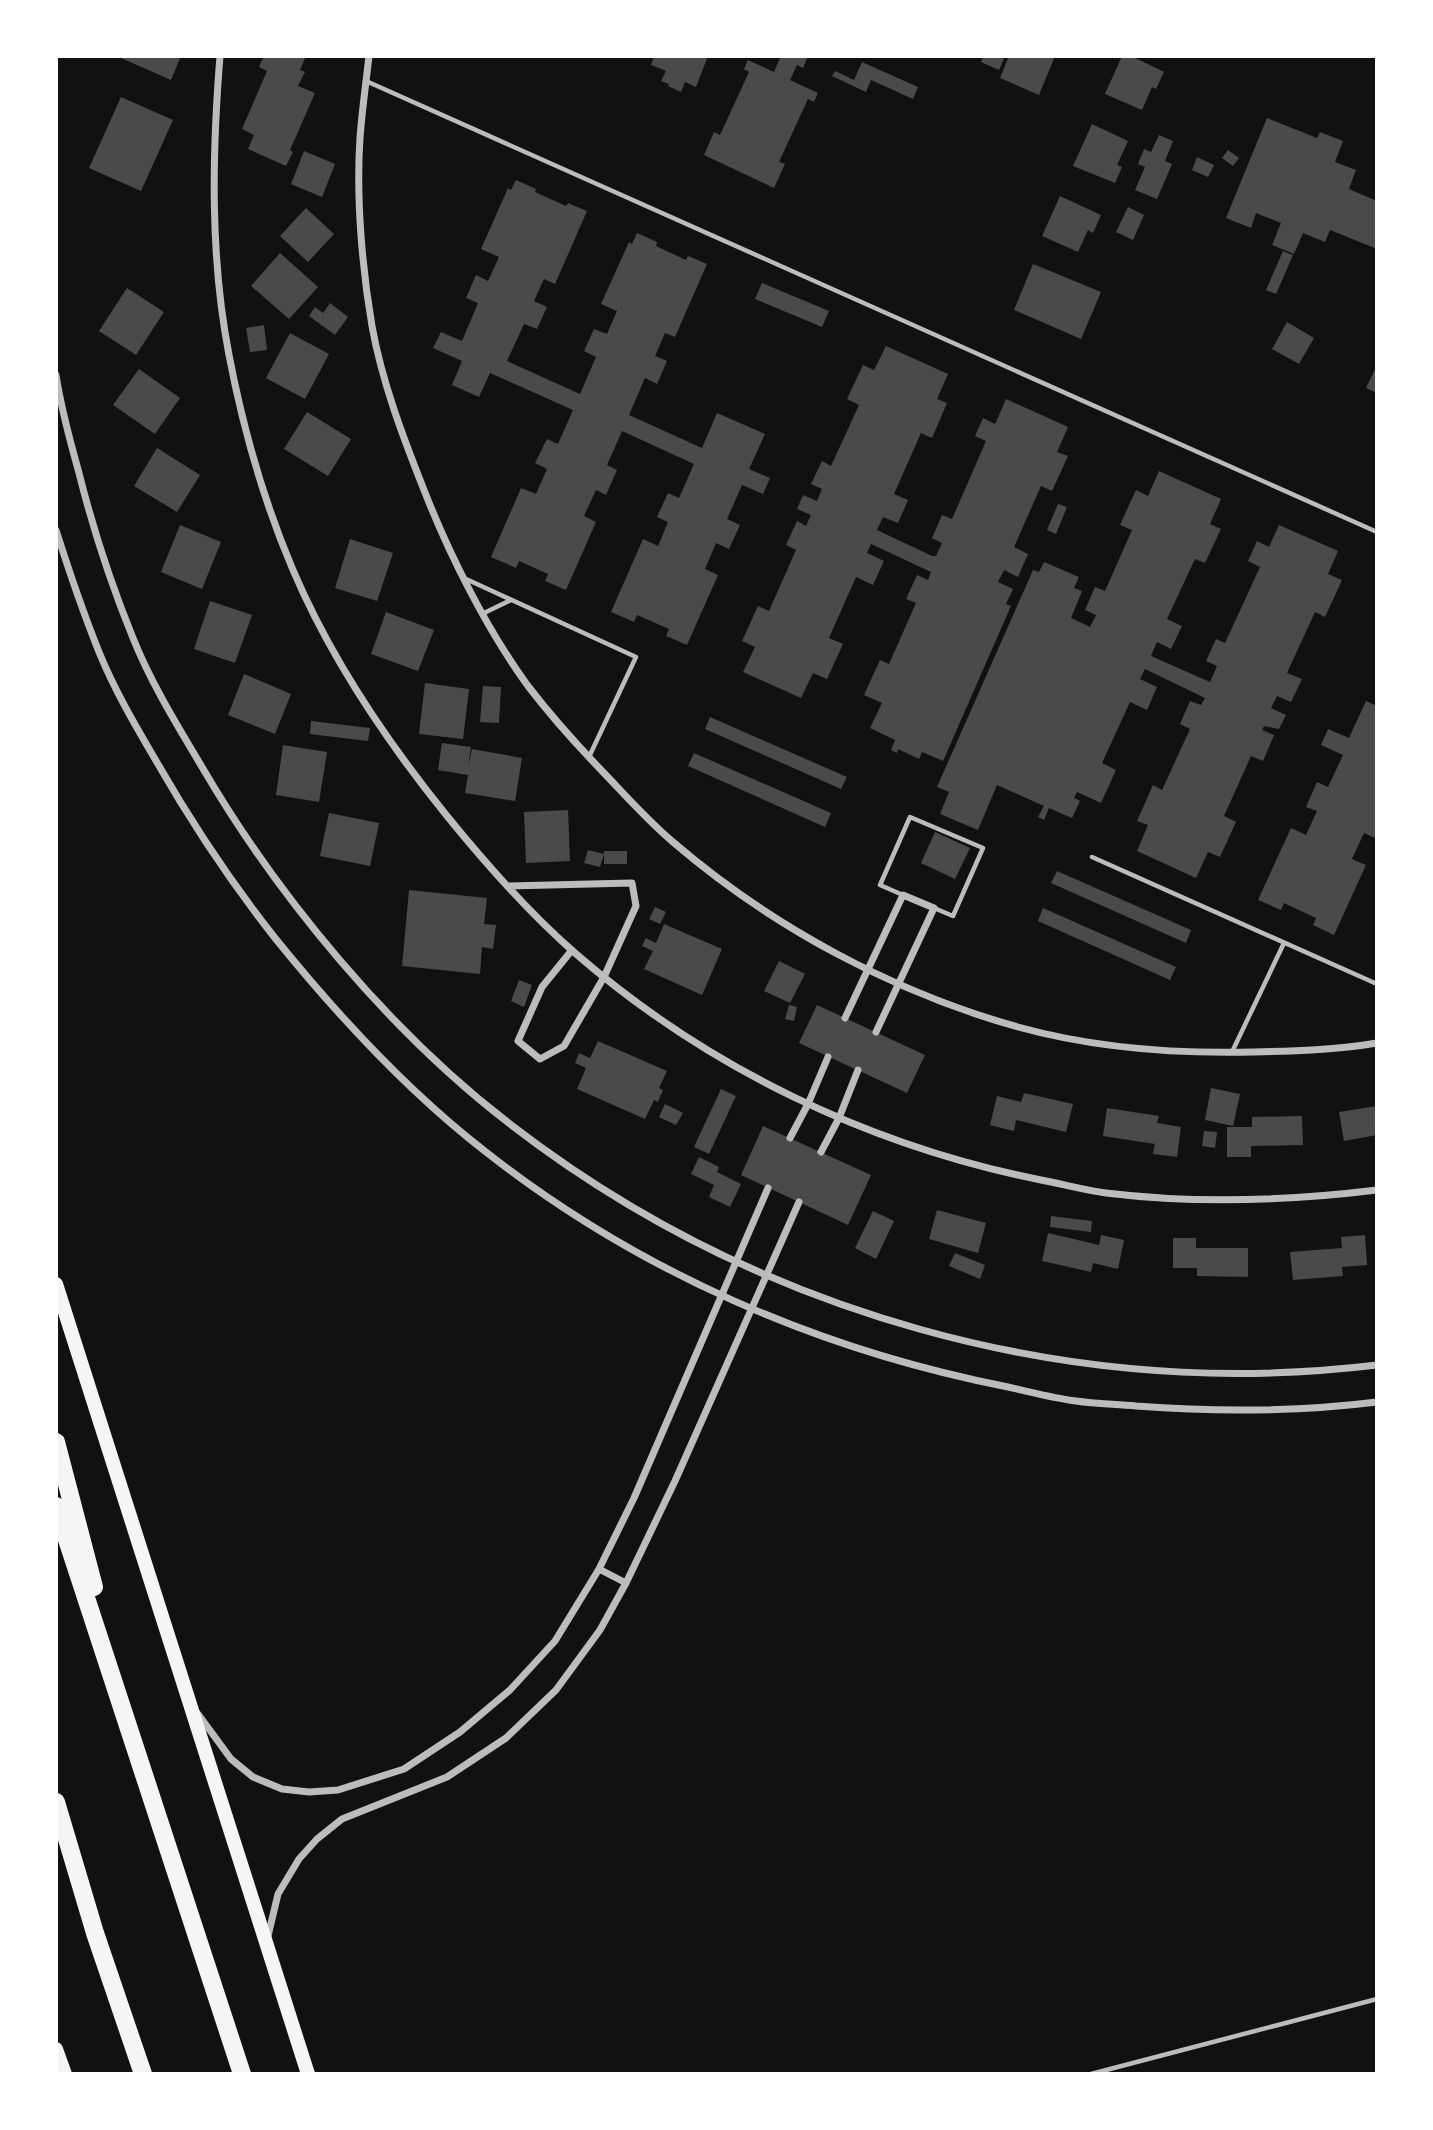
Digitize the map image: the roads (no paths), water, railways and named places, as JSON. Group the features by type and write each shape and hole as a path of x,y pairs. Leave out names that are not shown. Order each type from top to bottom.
{"highway":[{"path":"56,1442 141,1766"},
{"path":"56,1506 242,2074"},
{"path":"56,1802 95,1933 143,2074"},
{"path":"95,1933 130,2074"}],"main road":[{"path":"56,1284 308,2074"},
{"path":"56,2049 65,2074"}],"street":[{"path":"220,56 214,133 214,188 221,304 241,407 273,517 294,572 321,627 381,729 434,801 508,886 572,950 671,1027 728,1063 839,1118 943,1156 1105,1193 1209,1200 1300,1199 1377,1190"},
{"path":"369,56 359,139 362,242 372,329 383,376 430,507 465,579 528,685 589,757 673,842 757,906 803,935 900,983 988,1017 1056,1036 1132,1047 1231,1053 1298,1052 1377,1043"},
{"path":"56,375 89,511 134,641 167,709 235,823 271,875 333,952 403,1028 455,1079 510,1124 641,1214 768,1276 891,1322 981,1345 1081,1364 1205,1374 1311,1371 1377,1365"},
{"path":"56,530 100,655 135,726 204,843 242,897 305,976 430,1106 488,1154 623,1245 752,1309 880,1357 974,1381 1076,1401 1205,1411 1313,1408 1377,1402"},
{"path":"508,886 632,883 636,906 604,977 564,1046 540,1059 519,1041 542,987 572,950"},
{"path":"845,1018 903,895 934,908 876,1032"},
{"path":"790,1138 828,1056"},
{"path":"821,1153 839,1118 858,1070"},
{"path":"187,1699 231,1759 253,1777 282,1789 309,1792 338,1790 404,1769 460,1732 510,1690 555,1641 599,1569 634,1498 768,1188"},
{"path":"267,1940 278,1894 299,1859 317,1839 342,1819 447,1777 506,1738 556,1690 600,1630 626,1583 768,1276 799,1202"},
{"path":"599,1569 626,1583"}],"lane":[{"path":"366,81 1377,532"},
{"path":"465,579 636,657 589,757"},
{"path":"484,613 511,600"},
{"path":"903,895 880,885 910,817 983,848 953,916 934,908"},
{"path":"1092,857 1377,984"},
{"path":"1231,1053 1284,943"},
{"path":"1091,2074 1377,1999"}]}
